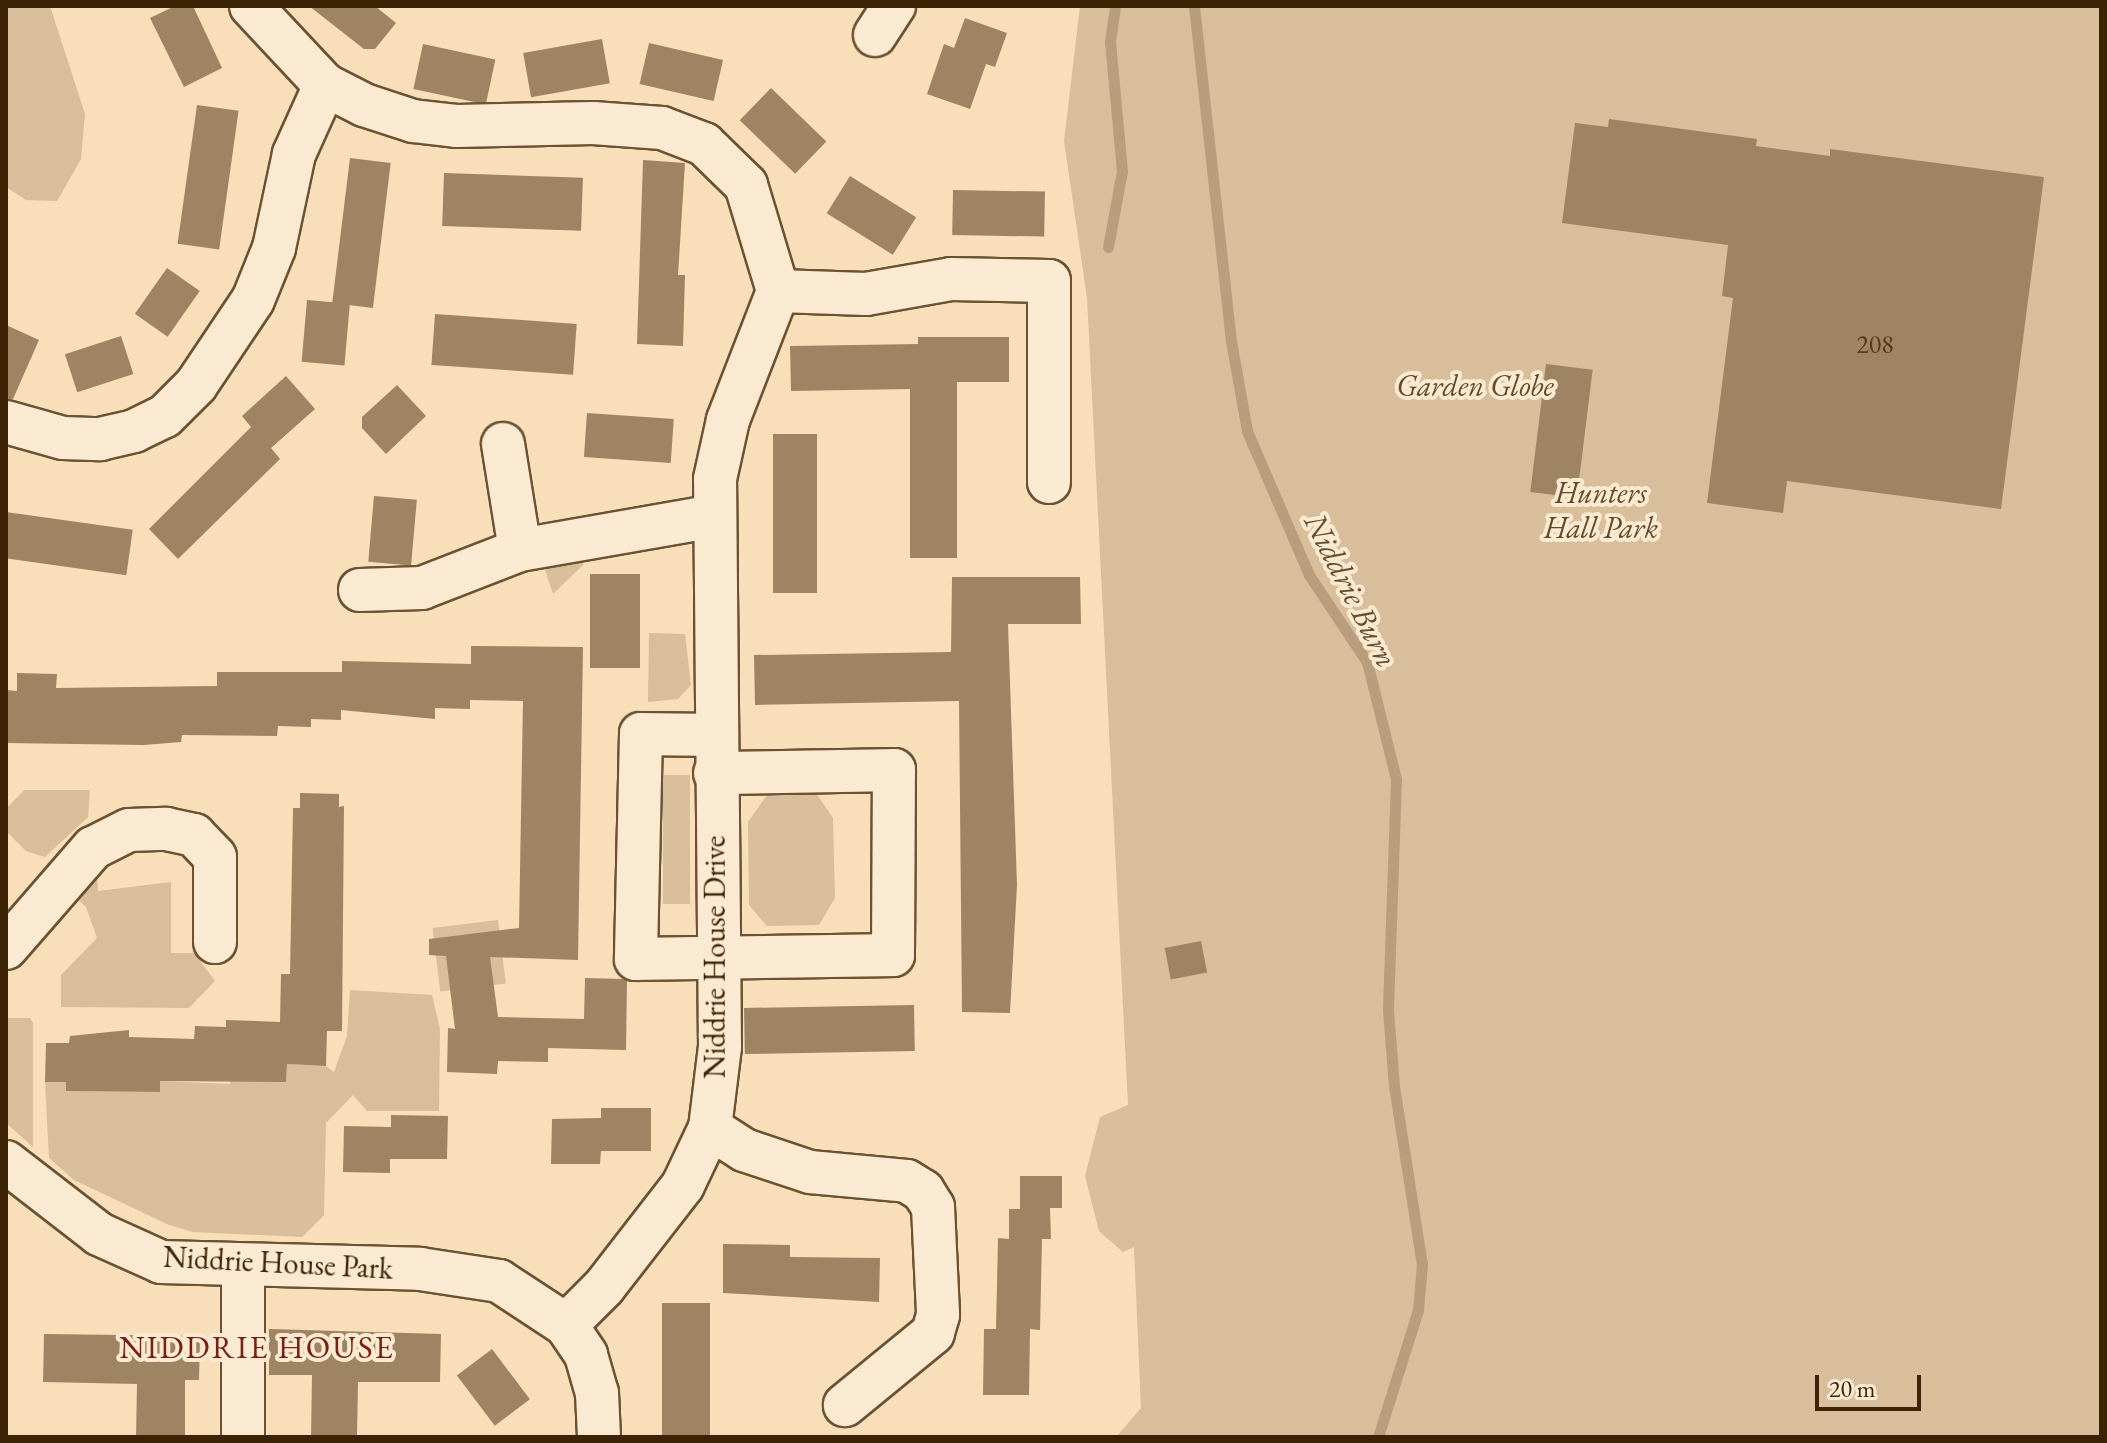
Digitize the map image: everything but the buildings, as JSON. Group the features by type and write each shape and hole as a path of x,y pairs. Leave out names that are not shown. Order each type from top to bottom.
{"street":[{"path":"251,6 325,85 364,105 413,121 456,126 593,123 662,128 704,144 746,185 778,291 866,294 951,279 1049,281 1049,482"},
{"path":"6,422 63,438 100,439 134,431 165,416 196,385 253,300 274,248 294,154 325,85"},
{"name":"Niddrie House Drive","path":"566,1325 604,1287 683,1185 710,1128 720,1047 714,754 715,479 728,420 778,291"},
{"path":"503,444 520,550"},
{"path":"360,590 422,588 520,550 714,516"},
{"path":"641,734 714,754 894,770 893,955 636,959 641,734"},
{"path":"6,948 93,848 107,839 141,830 194,835 215,857 215,942"},
{"path":"710,1128 744,1150 810,1172 907,1181 923,1191 933,1207 938,1315 933,1333 845,1405"},
{"name":"Niddrie House Park","path":"6,1162 99,1234 161,1262 243,1267 420,1269 499,1281 566,1325"},
{"path":"243,1267 243,1437"},
{"path":"566,1325 586,1355 597,1393 599,1437"}],"green space":[{"path":"6,6 50,6 85,114 81,159 57,201 26,200 6,187"},
{"name":"Hunters Hall Park","path":"1080,6 2101,6 2101,1437 1116,1437 1141,1408 1134,1247 1123,1252 1099,1231 1085,1176 1100,1117 1128,1105 1087,298 1064,141"},
{"path":"581,554 583,565 553,594 545,570"},
{"path":"649,633 685,634 691,685 678,699 648,702"},
{"path":"663,775 690,775 690,904 663,904"},
{"path":"24,790 90,790 88,817 45,857 26,851 6,831 6,809"},
{"path":"816,793 833,818 835,898 819,925 767,926 749,905 748,822 767,795"},
{"path":"97,868 98,891 171,882 171,953 194,953 215,981 189,1008 61,1007 61,975 97,938 86,907 72,893"},
{"path":"498,920 506,984 440,992 432,928"},
{"path":"350,990 432,995 440,1029 439,1111 367,1111 353,1095 326,1123 324,1215 302,1237 193,1232 169,1225 74,1180 49,1158 45,1082 66,1082 67,1091 160,1092 160,1081 230,1084 231,1069 286,1082 287,1064 326,1066 334,1072 347,1036"},
{"path":"6,1018 30,1018 33,1023 33,1147 6,1123"}],"waterway":[{"name":"Niddrie Burn","path":"1108,247 1122,171 1110,42 1115,6"},
{"name":"Niddrie Burn","path":"1194,6 1231,341 1247,431 1309,575 1367,662 1396,779 1388,1010 1394,1086 1422,1264 1418,1310 1378,1437"}],"district":[{"name":"NIDDRIE HOUSE","path":"257,1347"}],"park label":[{"name":"Garden Globe","path":"1475,386"}]}
